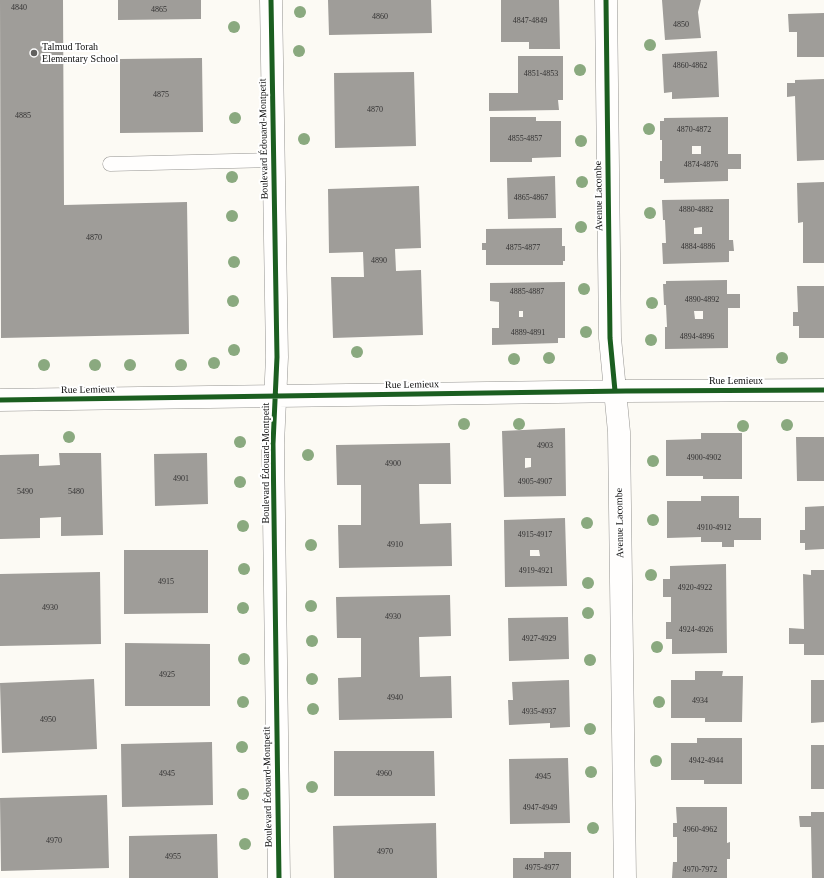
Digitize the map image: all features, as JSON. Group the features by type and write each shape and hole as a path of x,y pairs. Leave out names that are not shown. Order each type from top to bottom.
{"street":[{"name":"Boulevard Édouard-Montpetit","path":"271,0 277,357 273,452 279,878"},
{"name":"Avenue Lacombe","path":"606,0 610,338 619,432 625,878"},
{"name":"Rue Lemieux","path":"0,400 615,391 824,390"}],"lane":[{"path":"110,164 274,160"}],"building":[{"path":"0,0 63,0 64,205 187,202 189,334 1,338"},
{"path":"118,0 201,0 201,19 118,20"},
{"path":"328,0 431,0 432,33 329,35"},
{"path":"501,0 559,0 560,49 529,49 529,42 501,42"},
{"path":"662,0 701,0 698,12 701,38 665,40"},
{"path":"824,13 824,57 797,57 797,32 789,32 788,14"},
{"path":"717,51 719,97 672,99 672,92 664,93 662,54"},
{"path":"518,56 563,56 563,100 558,100 559,110 489,111 489,93 518,93"},
{"path":"202,58 203,132 120,133 120,59"},
{"path":"414,72 416,146 335,148 334,73"},
{"path":"824,79 824,160 797,161 795,96 787,97 787,83 795,83 795,80"},
{"path":"490,117 536,117 536,121 561,121 561,157 532,158 532,162 490,162"},
{"path":"728,117 728,154 741,154 741,169 728,169 728,181 664,183 664,179 660,179 662,140 660,140 660,121 664,121 664,118","holes":["692,146 701,146 701,154 692,154"]},
{"path":"555,176 556,218 508,219 507,178"},
{"path":"824,182 824,263 803,263 803,222 798,223 797,183"},
{"path":"419,186 421,248 395,249 396,271 421,270 423,335 333,338 331,277 364,277 363,252 329,253 328,189"},
{"path":"729,199 729,240 733,240 734,251 729,251 729,262 663,264 662,243 666,243 662,200","holes":["702,227 702,234 694,234 694,228"]},
{"path":"562,228 562,246 565,246 565,261 563,261 563,265 486,265 486,250 482,250 482,243 486,243 486,229"},
{"path":"727,280 727,294 740,294 740,308 728,308 728,348 665,349 665,327 667,327 663,284 666,284 666,281","holes":["694,311 703,311 703,319 695,319"]},
{"path":"565,282 565,338 558,338 558,343 492,345 492,328 499,328 499,302 490,301 490,283","holes":["519,311 523,311 523,317 519,317"]},
{"path":"797,286 824,286 824,338 799,338 799,326 793,326 793,312 798,312"},
{"path":"565,428 566,496 504,497 502,431","holes":["525,458 531,458 531,467 525,468"]},
{"path":"701,433 742,433 742,479 703,479 703,476 666,476 666,440 701,439"},
{"path":"796,437 824,437 824,481 797,481"},
{"path":"450,443 451,484 419,484 420,524 451,523 452,566 339,568 338,525 361,525 361,485 337,485 336,445"},
{"path":"59,453 101,453 103,535 61,536 61,517 40,518 40,538 0,539 0,455 39,454 39,466 60,465"},
{"path":"207,453 208,504 155,506 154,454"},
{"path":"701,496 739,496 739,518 761,518 761,540 734,540 734,547 722,547 722,542 701,542 701,537 667,538 667,501 701,501"},
{"path":"824,506 824,549 805,550 805,543 800,543 800,530 805,530 805,507"},
{"path":"565,518 567,586 505,587 504,520","holes":["530,550 539,550 540,556 530,556"]},
{"path":"124,550 208,550 208,613 124,614"},
{"path":"726,564 727,653 672,654 672,639 666,639 666,622 671,622 671,597 663,597 663,579 670,579 670,566"},
{"path":"811,570 824,570 824,655 804,655 804,644 789,644 789,628 804,629 803,574 811,575"},
{"path":"100,572 101,644 0,646 0,574"},
{"path":"450,595 451,636 419,637 420,677 451,676 452,718 339,720 338,678 361,677 361,638 337,638 336,597"},
{"path":"568,617 569,659 509,661 508,618"},
{"path":"125,643 210,644 210,706 125,706"},
{"path":"695,671 723,671 722,676 743,676 742,722 705,722 705,718 671,718 671,680 695,680"},
{"path":"94,679 97,749 2,753 0,683"},
{"path":"569,680 570,727 550,728 550,723 509,725 508,700 513,700 512,682"},
{"path":"811,680 824,680 824,722 811,723"},
{"path":"697,738 742,738 742,784 704,784 704,780 671,780 671,743 697,743"},
{"path":"212,742 213,805 122,807 121,744"},
{"path":"811,745 824,745 824,789 811,789"},
{"path":"334,751 434,751 435,796 334,796"},
{"path":"568,758 570,823 510,824 509,759"},
{"path":"107,795 109,868 1,871 0,798"},
{"path":"676,807 727,807 727,843 730,842 730,859 727,859 727,878 672,878 673,862 677,862 677,837 673,837 673,823 677,823"},
{"path":"811,812 824,812 824,878 812,878 811,827 800,827 799,816 811,816"},
{"path":"436,823 437,878 334,878 333,826"},
{"path":"217,834 218,878 129,878 129,836"},
{"path":"544,852 571,852 571,878 513,878 513,858 544,858"}],"cycle path":[{"path":"271,0 277,357 273,444 279,878"},
{"path":"606,0 610,338 615,391"},
{"path":"0,400 626,391 824,390"}],"place":[{"name":"Talmud Torah Elementary School","path":"34,53"}]}
